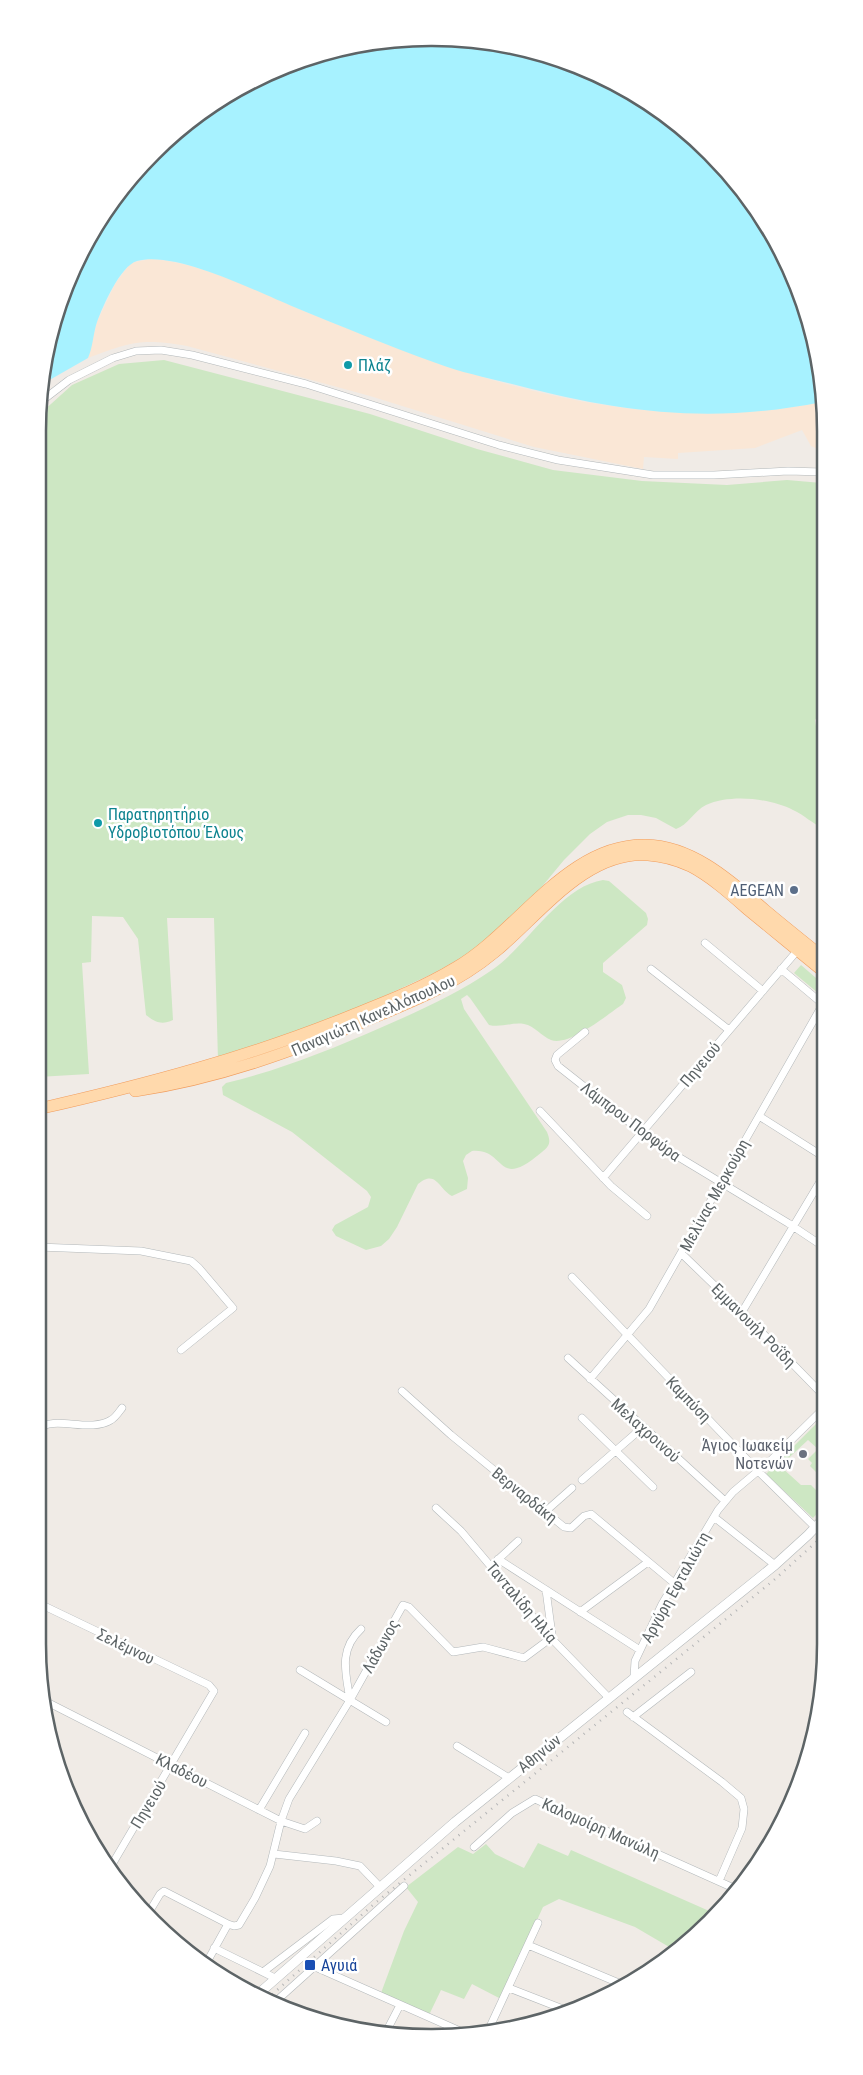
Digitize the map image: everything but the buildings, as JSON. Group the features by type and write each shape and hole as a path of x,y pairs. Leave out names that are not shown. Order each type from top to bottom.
{"main road":[{"name":"Παναγιώτη Κανελλόπουλου","path":"46,1107 201,1068 264,1049 324,1027 422,986 457,968 483,950 576,868 595,856 624,846 648,845 666,847 699,860 747,895 817,952"},
{"name":"Παναγιώτη Κανελλόπουλου","path":"86,1098 172,1085 260,1062 314,1043 405,1004 454,980 484,962 582,875 606,862 627,856 661,857 692,867 736,899 817,966"}],"street":[{"path":"48,396 69,380 113,358 136,351 161,350 192,355 306,384 499,445 558,460 653,475 817,472"},
{"path":"705,943 763,990"},
{"name":"Πηνειού","path":"603,1178 797,950"},
{"path":"651,969 729,1030"},
{"path":"781,970 817,999"},
{"name":"Μελίνας Μερκούρη","path":"590,1379 627,1333 643,1318 817,1014"},
{"name":"Λάμπρου Πορφύρα","path":"586,1032 557,1055 556,1063 642,1132 676,1156 794,1226 817,1242"},
{"path":"540,1111 603,1178 647,1216"},
{"path":"759,1116 817,1153"},
{"path":"742,1312 817,1187"},
{"path":"46,1247 141,1251 194,1264 233,1308 181,1350"},
{"name":"Εμμανουήλ Ροΐδη","path":"681,1253 817,1389"},
{"name":"Καμπύση","path":"572,1276 758,1471 816,1527"},
{"name":"Μελαχροινού","path":"568,1358 725,1501"},
{"name":"Βερναρδάκη","path":"402,1391 445,1430 564,1527 569,1528 584,1516 591,1514 674,1583"},
{"path":"46,1425 88,1426 112,1420 122,1408"},
{"name":"Αργύρη Εφταλιώτη","path":"634,1677 634,1665 640,1650 674,1583 725,1501 817,1415"},
{"path":"582,1418 653,1487"},
{"path":"582,1480 643,1427"},
{"path":"546,1511 572,1488"},
{"name":"Τανταλίδη Ηλία","path":"436,1508 457,1527 551,1638 608,1697"},
{"path":"714,1517 775,1564"},
{"name":"Αθηνών","path":"263,1990 344,1918 509,1778 775,1564 816,1527"},
{"path":"491,1566 518,1541"},
{"path":"498,1559 640,1650"},
{"path":"580,1612 648,1562"},
{"path":"546,1590 553,1627 551,1638"},
{"name":"Λάδωνος","path":"209,1958 228,1924 234,1926 241,1923 263,1882 274,1854 285,1807 350,1700 404,1605 410,1607 456,1653 483,1647 524,1658 551,1638"},
{"name":"Σελέμνου","path":"46,1607 214,1689"},
{"name":"Λάδωνος","path":"350,1700 345,1675 345,1662 350,1644 361,1629"},
{"path":"300,1670 386,1722"},
{"path":"691,1672 630,1715 736,1794 742,1802 743,1822 719,1881"},
{"name":"Πηνειού","path":"114,1862 214,1694 214,1689"},
{"name":"Κλαδέου","path":"52,1704 281,1821 305,1829 317,1821"},
{"path":"259,1810 305,1733"},
{"path":"457,1746 509,1778"},
{"name":"Καλομοίρη Μανώλη","path":"474,1847 512,1813 535,1799 730,1886"},
{"path":"274,1854 336,1861 360,1866 380,1887"},
{"path":"280,1997 404,1886"},
{"path":"152,1908 160,1894 164,1892 228,1924"},
{"path":"264,1972 333,1919 344,1918"},
{"path":"491,2024 538,1923"},
{"path":"528,1945 616,1982"},
{"path":"214,1948 275,1978"},
{"path":"313,1966 452,2028"},
{"path":"508,1988 558,2007"},
{"path":"389,2026 400,2005"}],"green space":[{"path":"164,360 370,414 477,449 553,470 642,481 727,485 787,480 817,483 817,717 815,720 817,727 817,825 784,806 750,799 726,799 706,805 676,829 656,818 641,815 628,815 607,822 590,834 564,860 535,895 484,942 461,958 432,974 356,1009 218,1060 214,918 167,918 173,1020 162,1023 146,1015 138,939 123,917 92,916 91,962 82,963 89,1074 46,1077 47,408 72,385 119,364"},
{"path":"603,880 609,881 646,913 648,919 647,925 603,963 603,972 622,985 626,998 623,1004 578,1034 559,1041 551,1040 524,1024 489,1025 467,995 461,999 464,1009 547,1132 549,1144 547,1148 527,1163 516,1168 508,1168 483,1152 472,1151 466,1155 463,1161 468,1178 467,1189 452,1196 433,1179 424,1180 418,1184 397,1227 389,1239 381,1246 366,1250 336,1236 332,1230 335,1225 368,1207 371,1197 367,1191 292,1132 223,1095 222,1087 226,1083 285,1066 342,1044 409,1015 479,979 505,960 558,905 573,893"},
{"path":"801,965 817,979 817,992 794,973"},
{"path":"817,1423 817,1448 808,1440 780,1466 801,1485 811,1485 817,1491 817,1514 813,1518 766,1474"},
{"path":"817,1450 817,1481 816,1472 810,1466 812,1463 808,1459"},
{"path":"538,1843 568,1856 571,1850 709,1911 669,1947 635,1927 559,1899 543,1907 501,1999 472,1984 464,1999 441,1990 429,2015 381,1993 404,1931 418,1902 406,1887 458,1847 473,1854 486,1844 495,1854 524,1868"}],"sand":[{"name":"Πλάζ","path":"151,259 169,261 220,275 325,320 463,371 522,388 581,401 640,410 700,413 761,411 816,403 817,449 811,446 802,430 755,448 678,453 678,459 644,457 643,469 534,447 370,396 187,346 158,342 136,343 88,358 97,322 115,284 129,265"}],"water":[{"path":"406,47 457,47 531,59 602,86 646,111 686,142 704,159 721,177 752,217 777,261 804,332 816,403 743,413 705,414 631,408 555,395 446,367 365,336 216,274 173,261 153,259 137,261 131,264 118,278 97,322 88,358 50,380 59,332 86,261 111,217 126,197 142,177 177,142 217,111 239,98 261,86 308,67 332,59 381,50"}],"railway":[{"path":"273,1994 374,1904 774,1580 817,1541"}],"place":[{"name":"Πλάζ","path":"348,365"},
{"name":"Παρατηρητήριο Υδροβιοτόπου Έλους","path":"98,823"},
{"name":"AEGEAN","path":"794,890"},
{"name":"Άγιος Ιωακείμ Νοτενών","path":"803,1454"},
{"name":"Αγυιά","path":"310,1965"}]}
